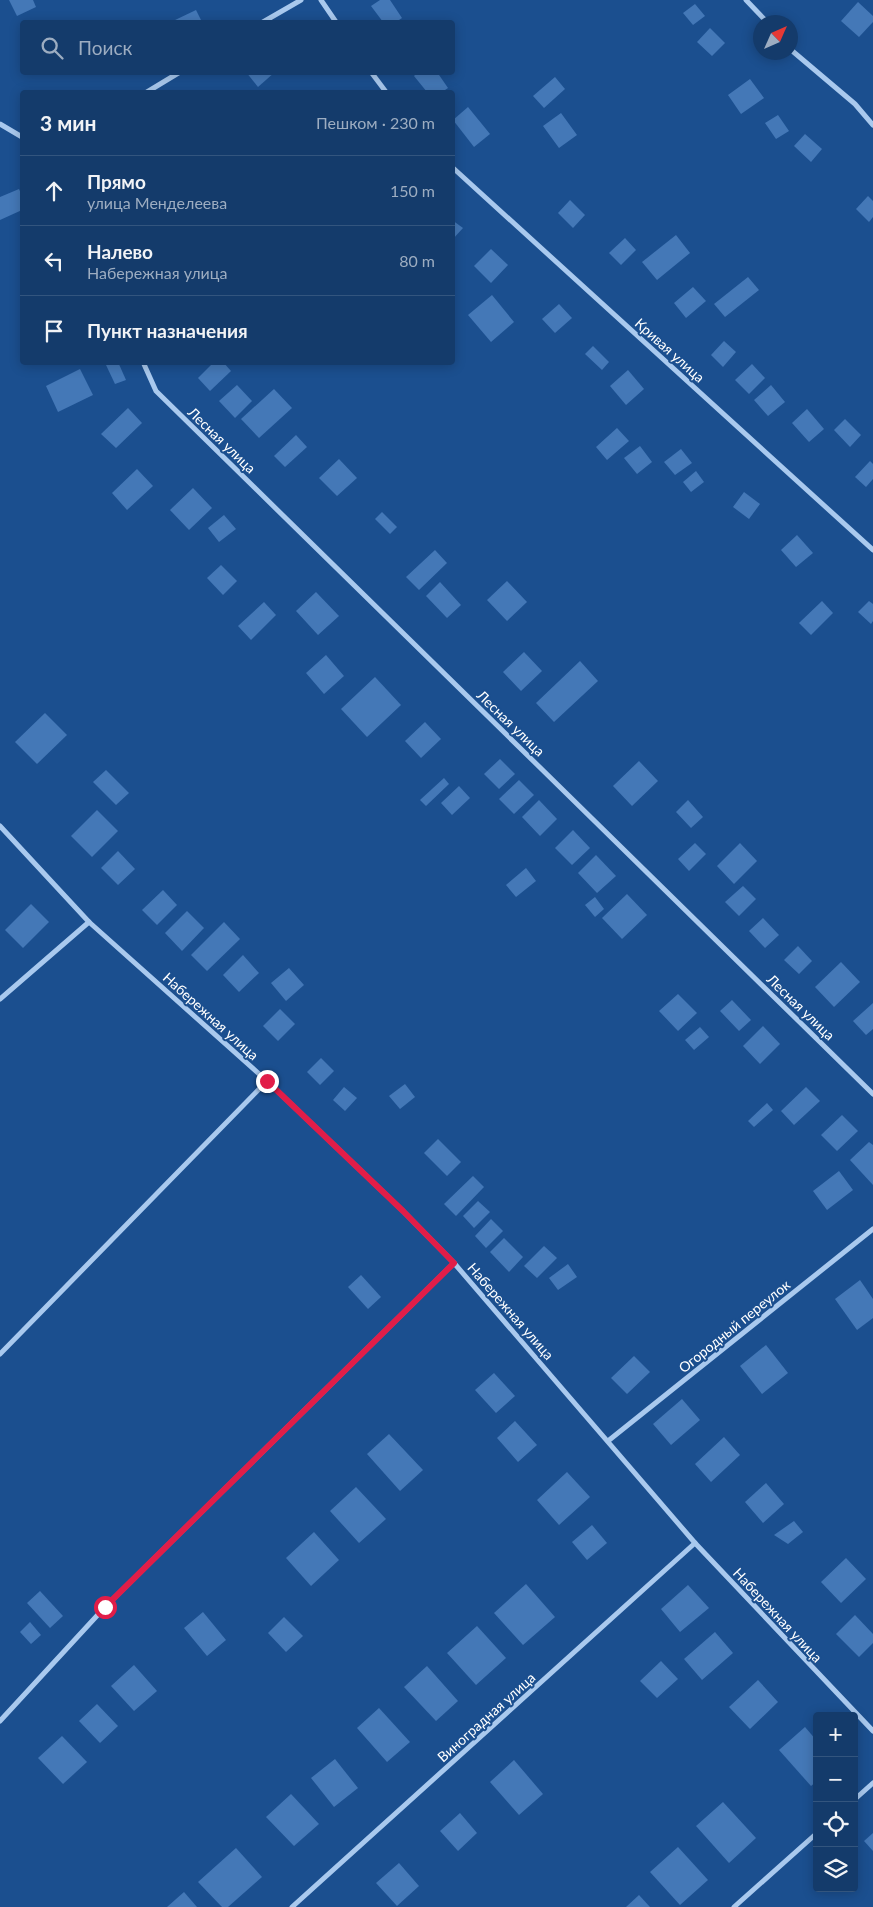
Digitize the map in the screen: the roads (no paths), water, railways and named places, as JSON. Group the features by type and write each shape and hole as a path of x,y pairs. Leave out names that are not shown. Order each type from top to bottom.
{"street":[{"path":"266,20 301,0"},
{"path":"321,0 335,20"},
{"path":"746,0 760,15"},
{"path":"798,56 855,104 873,125"},
{"path":"150,90 175,75"},
{"path":"373,75 384,90"},
{"path":"0,124 20,136"},
{"name":"Кривая улица","path":"455,170 873,550"},
{"name":"Лесная улица","path":"144,365 156,391 873,1094"},
{"name":"Набережная улица","path":"0,826 89,922 267,1081 403,1211 454,1263 695,1543 873,1731"},
{"path":"0,999 89,922"},
{"path":"0,1354 267,1081"},
{"name":"Огородный переулок","path":"608,1441 873,1230"},
{"path":"0,1721 105,1607 454,1263"},
{"name":"Виноградная улица","path":"292,1907 695,1543"},
{"path":"858,1796 873,1783"},
{"path":"734,1907 813,1837"}]}
